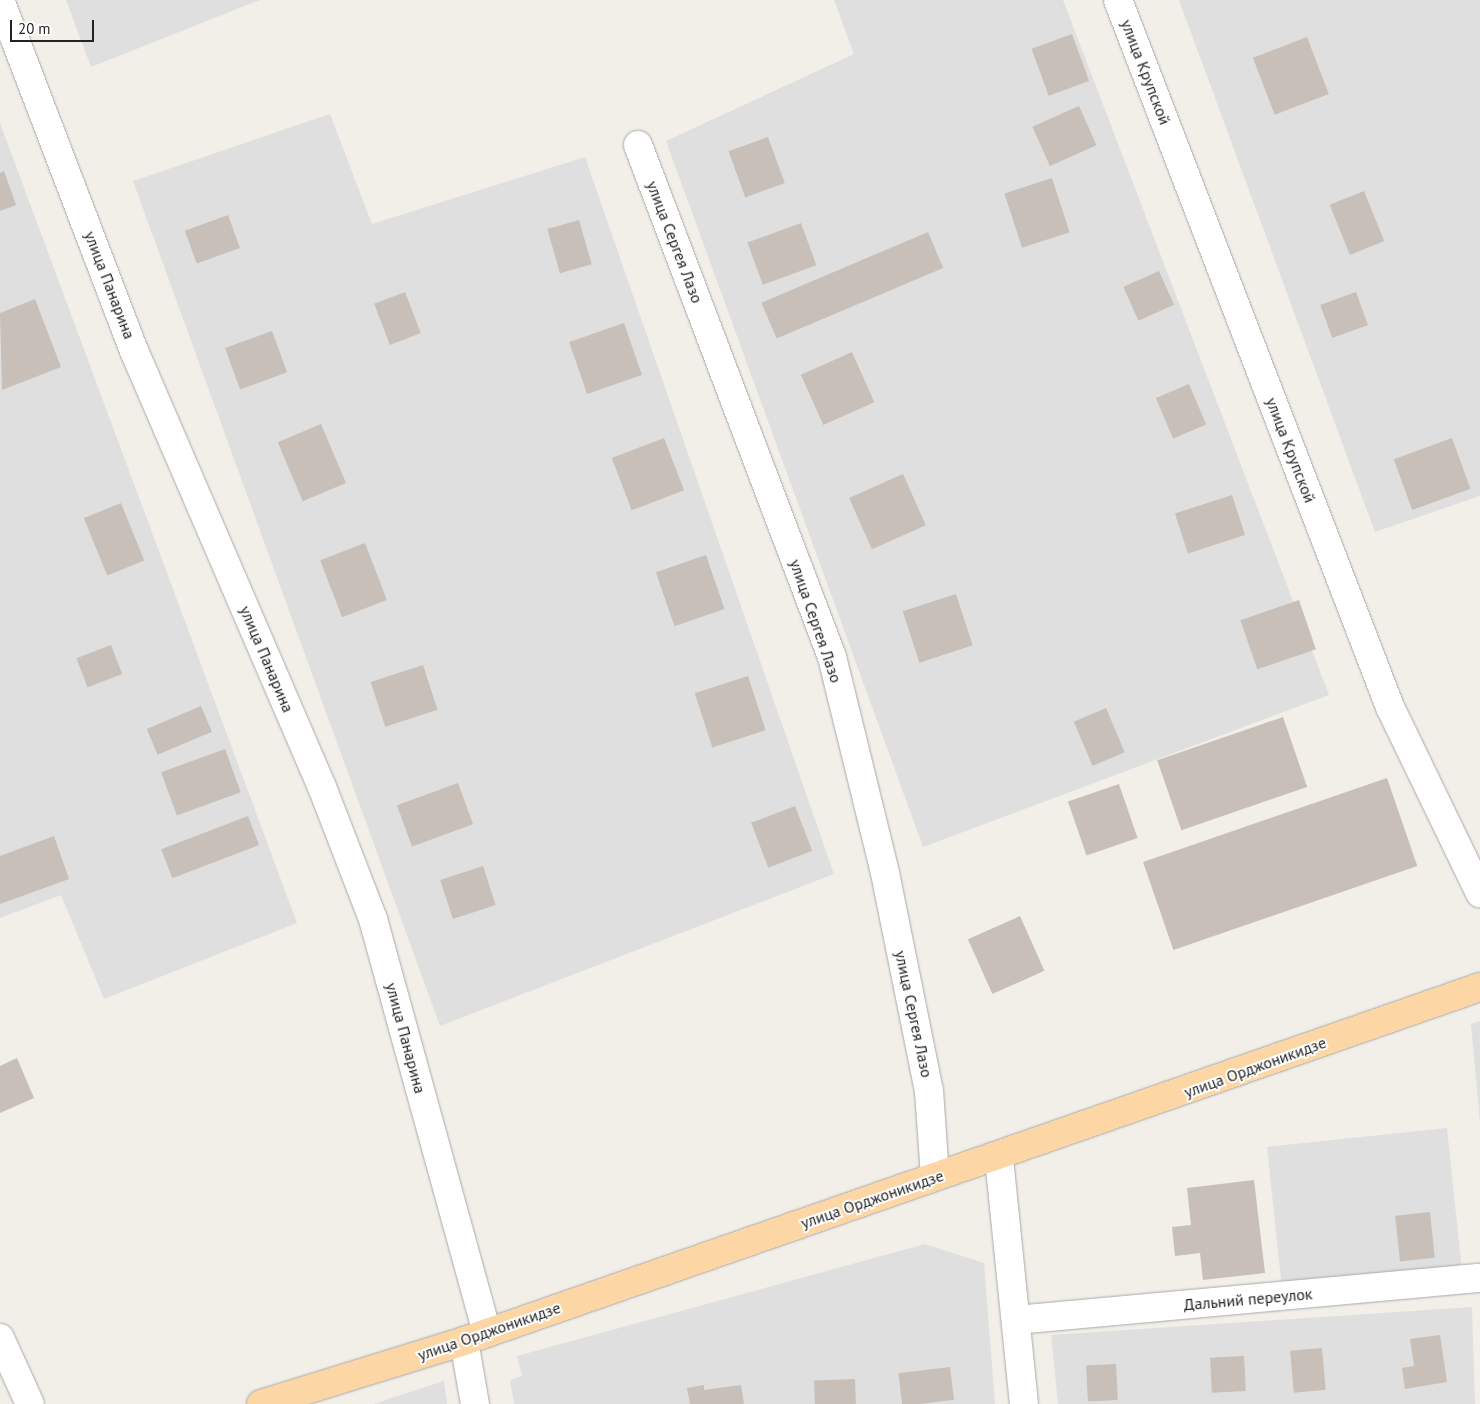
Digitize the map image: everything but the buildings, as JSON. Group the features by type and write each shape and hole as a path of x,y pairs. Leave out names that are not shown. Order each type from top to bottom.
{"main road":[{"name":"улица Орджоникидзе","path":"262,1404 475,1337 935,1176 999,1158 1480,987"}],"street":[{"name":"улица Панарина","path":"0,0 136,353 322,787 373,919 475,1337 475,1404"},
{"name":"улица Крупской","path":"1118,0 1390,707 1480,893"},
{"name":"улица Сергея Лазо","path":"638,145 832,657 885,873 929,1091 935,1176"},
{"path":"999,1158 1024,1404"},
{"name":"Дальний переулок","path":"1016,1320 1480,1278"},
{"path":"0,1338 30,1404"}],"shaded area":[{"path":"66,0 260,0 91,67"},
{"path":"834,0 1063,0 1329,695 923,847 666,141 854,54"},
{"path":"1179,0 1480,0 1480,496 1375,532"},
{"path":"330,114 372,224 585,157 834,874 440,1026 133,181"},
{"path":"0,123 297,923 104,999 61,895 0,918"},
{"path":"1480,1021 1480,1122 1471,1024"},
{"path":"1447,1128 1462,1270 1282,1289 1267,1147"},
{"path":"925,1244 984,1263 995,1404 514,1404 510,1380 522,1376 517,1356"},
{"path":"1472,1307 1475,1404 1058,1404 1051,1335"},
{"path":"444,1381 447,1404 373,1404"}]}
